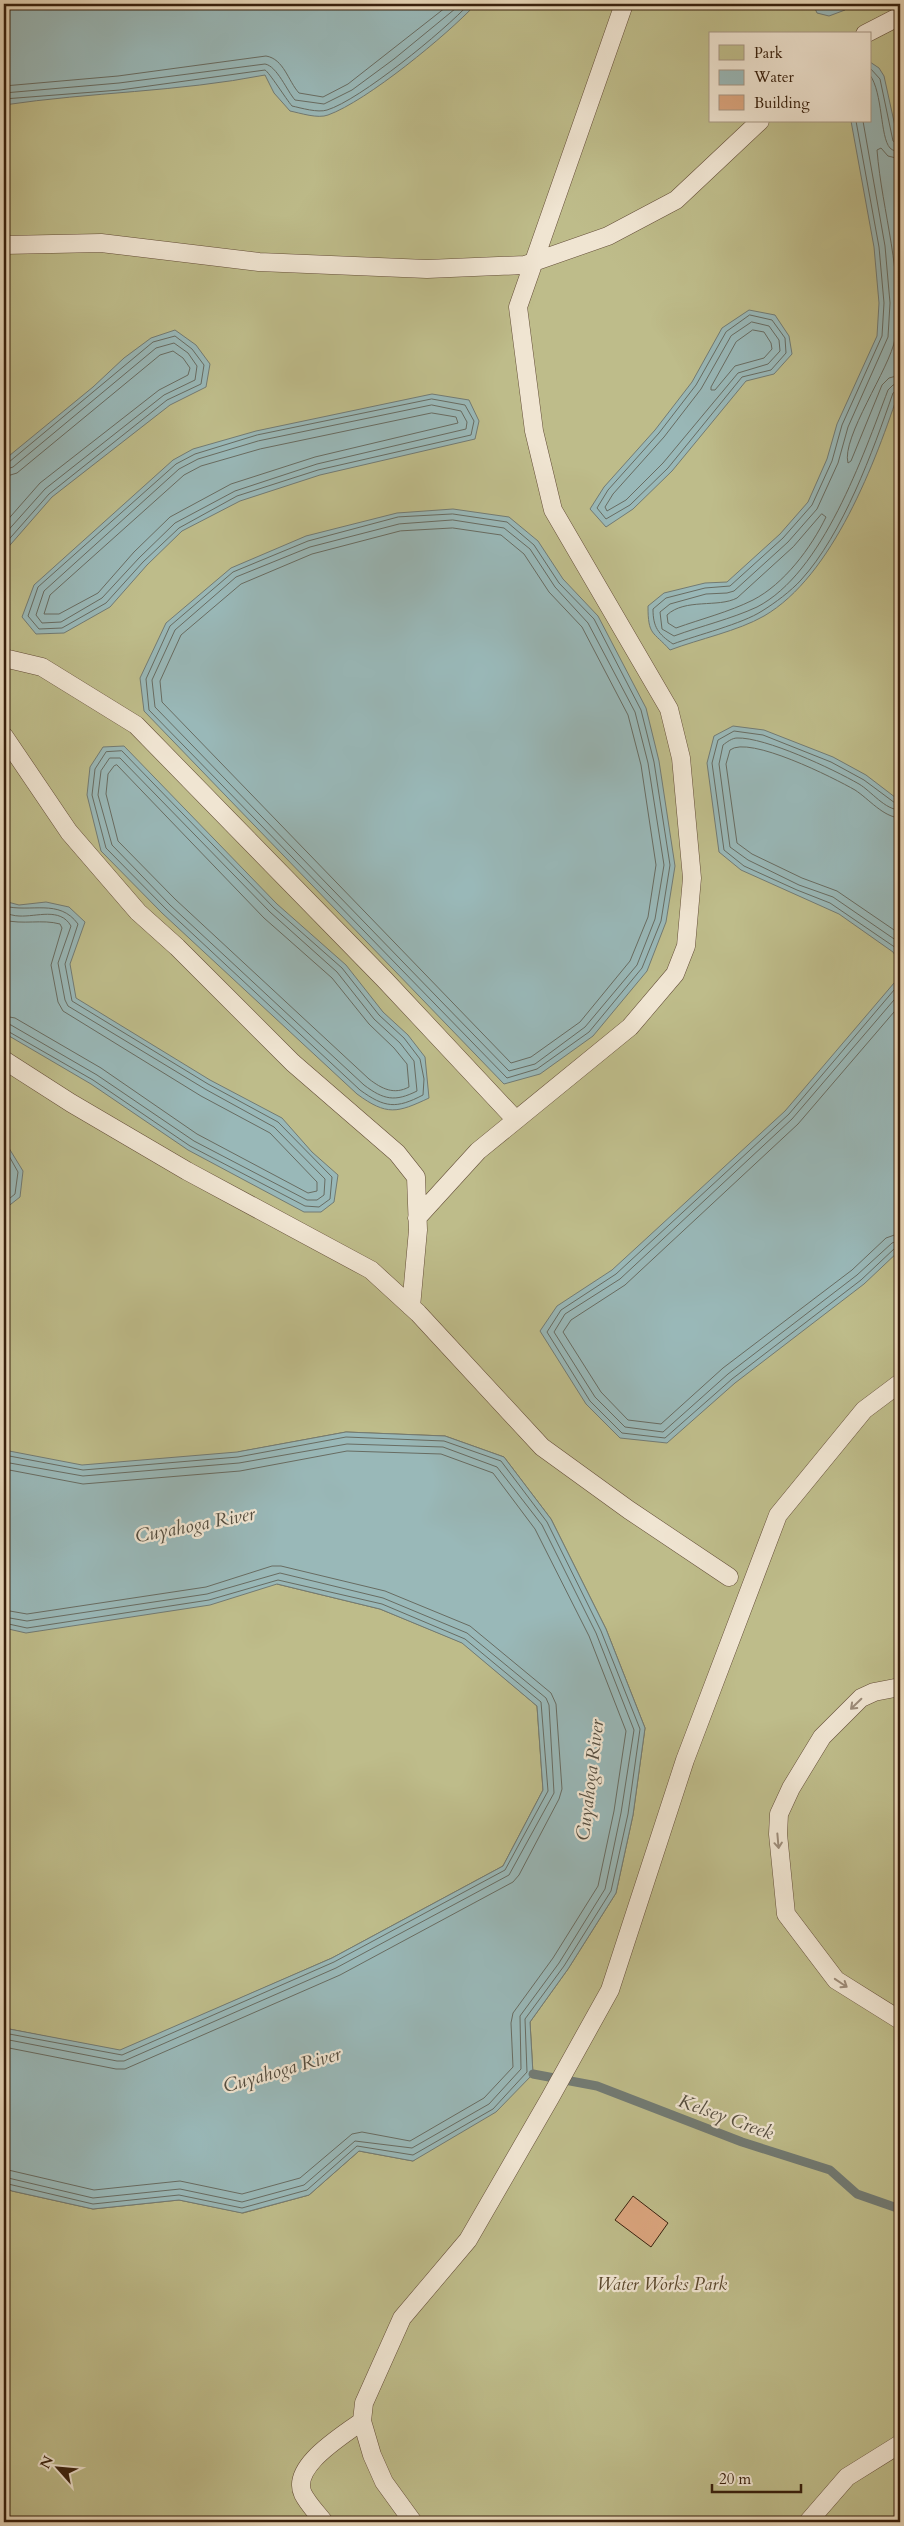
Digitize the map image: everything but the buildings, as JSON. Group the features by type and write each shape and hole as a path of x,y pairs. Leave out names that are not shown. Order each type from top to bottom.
{"lane":[{"path":"418,1218 478,1151 630,1027 675,974 686,946 692,878 681,758 669,709 553,510 534,431 518,306 624,4"},
{"path":"869,32 900,16"},
{"path":"4,245 101,243 258,262 427,269 525,265 608,236 676,200 759,122"},
{"path":"4,658 42,667 136,725 385,980 516,1120"},
{"path":"4,736 69,832 138,912 177,947 293,1063 397,1153 416,1178 418,1218 411,1307"},
{"path":"4,1060 71,1103 187,1171 371,1270 411,1307 542,1447 629,1510 729,1576"},
{"path":"413,2522 384,2482 372,2455 362,2421 364,2403 402,2318 468,2240 567,2069 610,1990 685,1760 778,1515 864,1410 900,1383"},
{"path":"900,1687 874,1692 861,1698 822,1737 791,1788 779,1814 778,1834 786,1914 836,1980 900,2020"},
{"path":"324,2522 302,2493 302,2476 316,2456 362,2421"},
{"path":"812,2521 848,2477 900,2444"}],"green space":[{"name":"Water Works Park","path":"4,4 900,4 900,2522 4,2522 4,2187 12,2191 93,2209 179,2200 243,2213 309,2195 359,2151 413,2161 533,2074 530,2022 568,1969 616,1893 633,1815 645,1728 606,1629 551,1519 504,1457 445,1436 346,1432 238,1452 277,1584 380,1609 463,1643 537,1706 543,1790 503,1866 332,1958 120,2051 4,2028"}],"water":[{"path":"4,4 476,4 427,49 384,82 344,107 328,115 319,116 290,111 274,93 265,75 167,89 69,97 4,105"},
{"path":"813,4 848,4 845,10 829,16 817,13"},
{"path":"872,63 879,68 884,76 900,149 900,388 865,482 831,546 811,574 789,598 764,616 730,630 670,650 650,628 648,606 664,593 705,583 727,582 780,534 808,502 827,459 837,424 877,336 879,303 874,247 851,122 872,122"},
{"path":"749,310 775,315 789,336 792,354 774,374 746,381 672,471 633,509 606,527 590,509 604,487 655,430 692,382 722,328"},
{"path":"175,330 196,345 210,364 206,387 170,405 52,497 4,552 4,460 93,387 124,358 151,338"},
{"path":"432,394 469,400 479,421 475,439 320,475 240,501 182,531 147,565 110,607 64,633 36,634 22,617 34,585 173,460 193,449 256,431"},
{"path":"453,509 509,517 538,541 563,579 598,616 646,708 659,761 675,866 666,922 647,971 593,1036 540,1074 504,1084 144,711 140,678 166,623 231,568 306,536 397,513"},
{"path":"733,726 764,730 833,757 866,775 900,801 900,963 893,952 839,914 741,870 719,852 707,763 714,736"},
{"path":"124,746 277,904 346,965 383,1012 408,1035 425,1057 429,1098 408,1107 392,1110 376,1106 357,1094 162,913 101,851 87,795 90,767 103,747"},
{"path":"4,901 19,905 46,902 69,907 85,922 70,964 76,998 210,1080 282,1118 312,1152 338,1175 334,1202 321,1212 304,1212 188,1150 91,1084 4,1033"},
{"path":"900,976 900,1250 864,1284 735,1383 667,1443 620,1438 586,1404 540,1331 557,1306 612,1270 785,1111"},
{"path":"4,1140 23,1171 20,1197 6,1208 4,1207"},
{"name":"Cuyahoga River","path":"346,1432 445,1436 504,1457 551,1519 606,1629 645,1728 633,1815 616,1893 568,1969 530,2022 533,2074 496,2112 413,2161 359,2151 309,2195 242,2213 179,2200 93,2209 12,2191 4,2187 4,2028 120,2050 332,1958 503,1866 543,1790 537,1706 462,1643 380,1609 277,1584 210,1605 26,1633 4,1628 4,1450 82,1465 237,1452"}],"waterway":[{"name":"Kelsey Creek","path":"533,2074 597,2086 742,2142 830,2170 857,2194 900,2209"}]}
